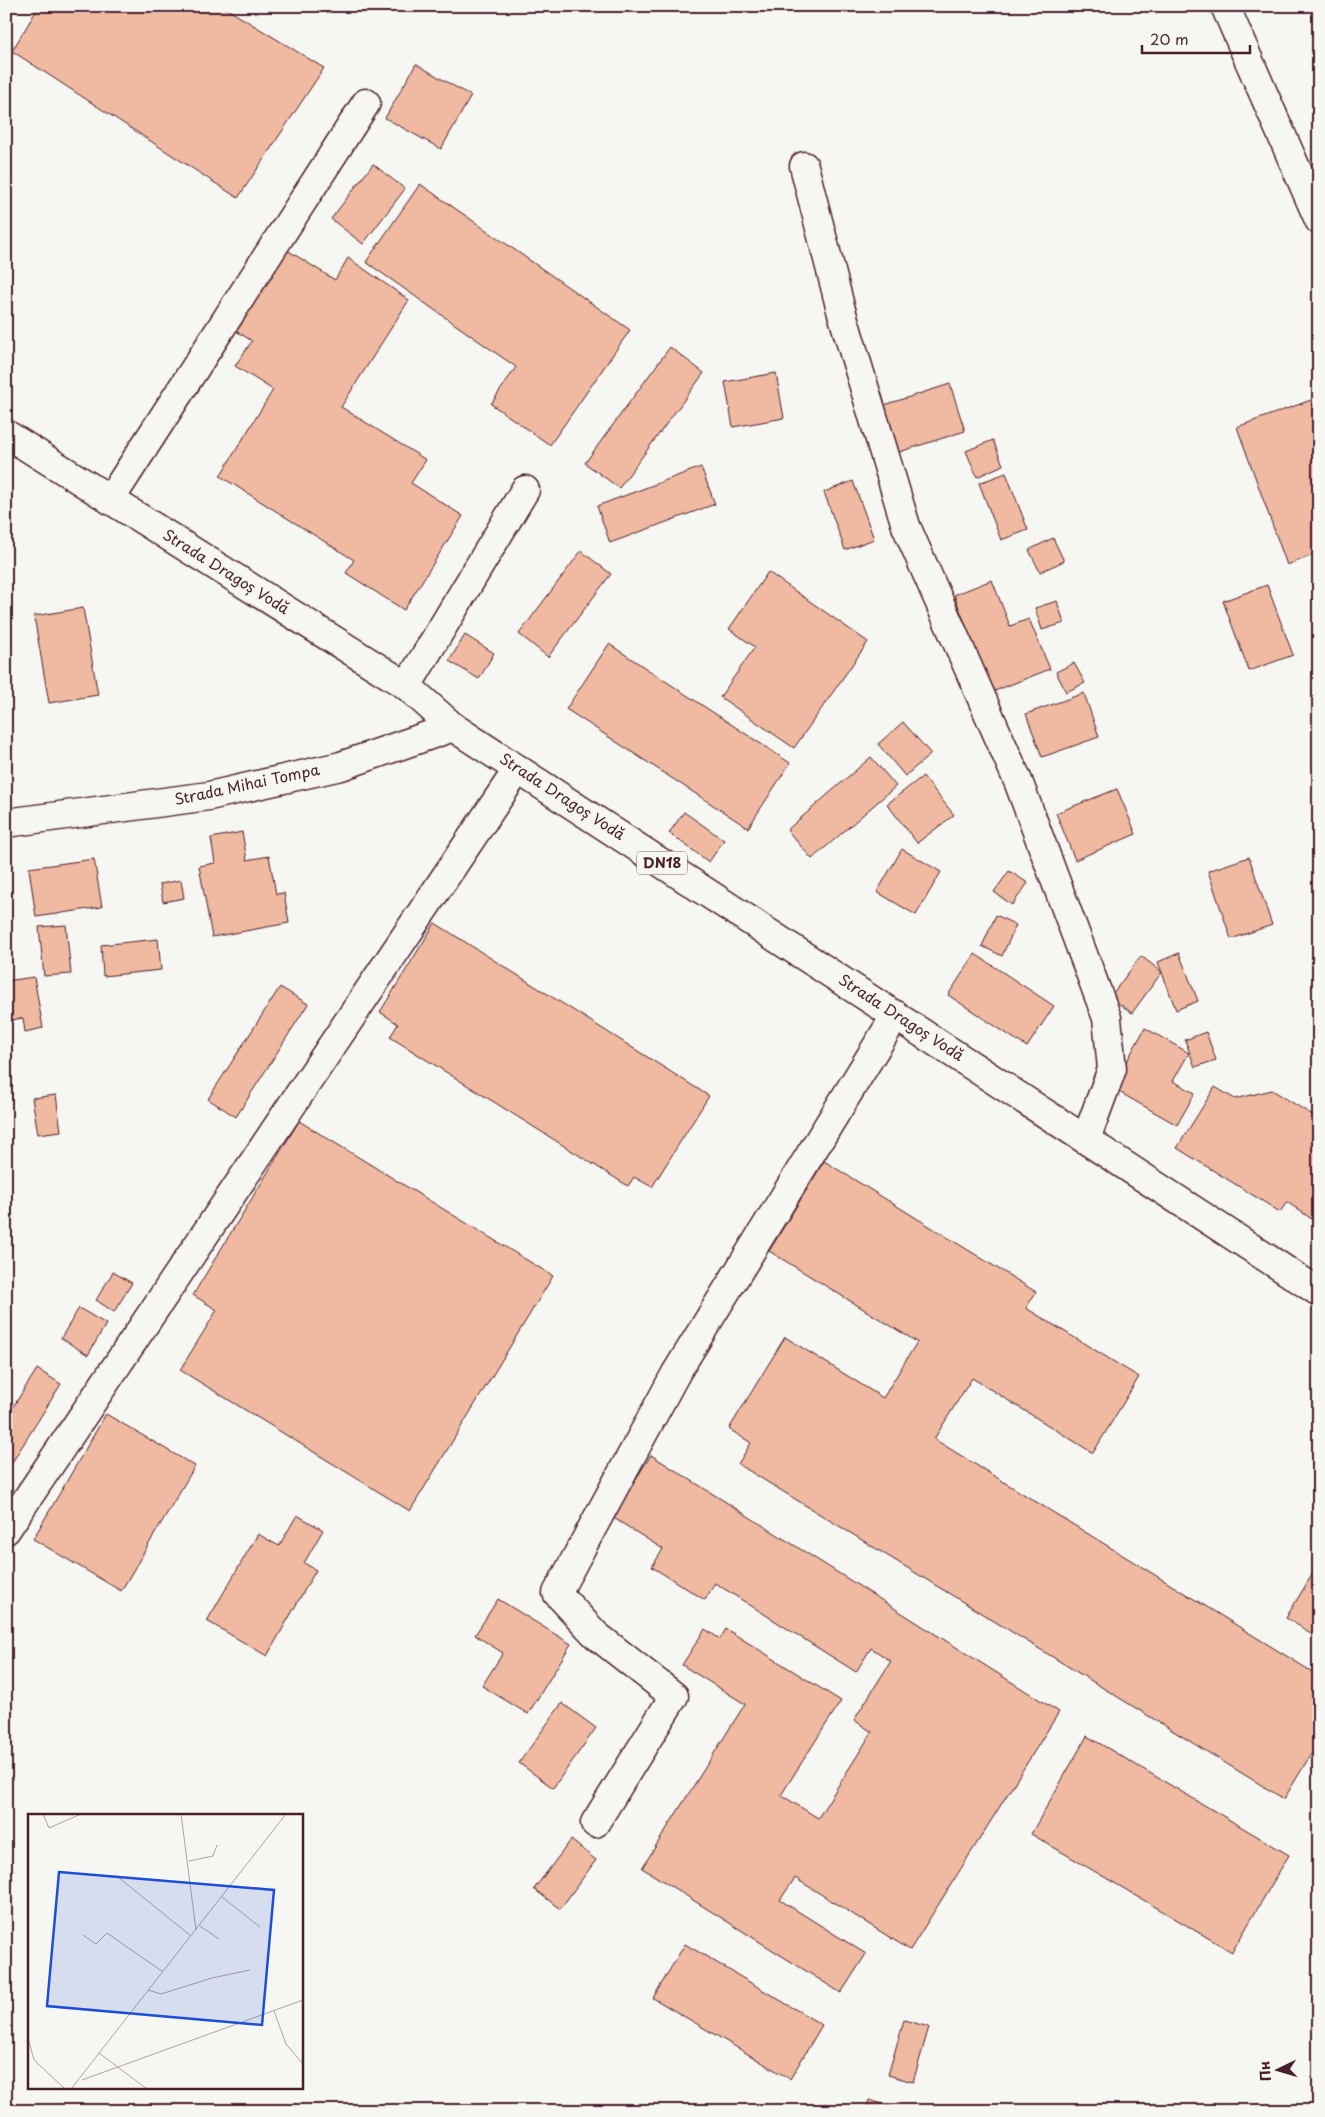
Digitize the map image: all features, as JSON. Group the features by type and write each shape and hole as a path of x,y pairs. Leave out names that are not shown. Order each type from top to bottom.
{"main road":[{"path":"1225,6 1319,220"},
{"path":"110,500 366,103"},
{"path":"804,166 841,310 906,526 1018,781 1107,1018 1112,1069 1086,1140"},
{"name":"Strada Dragoș Vodă","path":"6,434 408,686 453,727 1319,1292"},
{"path":"408,686 525,490"},
{"name":"Strada Mihai Tompa","path":"6,823 209,796 341,766 453,727"},
{"path":"6,1530 518,769"},
{"path":"595,1823 674,1696 596,1635 557,1593 676,1373 896,1015"}],"building":[{"path":"39,6 222,6 324,68 238,198 12,51"},
{"path":"416,64 471,96 441,149 385,118"},
{"path":"373,164 405,189 363,244 331,219"},
{"path":"420,184 630,330 550,445 491,404 516,367 366,262"},
{"path":"284,248 335,280 348,258 409,300 341,407 426,460 411,483 463,516 404,610 346,573 354,560 220,476 273,390 235,366 252,341 233,329"},
{"path":"670,347 704,373 619,488 585,463"},
{"path":"776,373 784,418 733,427 725,382"},
{"path":"950,384 965,431 893,454 878,407"},
{"path":"1311,400 1319,422 1319,553 1287,565 1237,427"},
{"path":"993,440 1003,465 977,477 966,451"},
{"path":"701,467 715,504 610,543 597,506"},
{"path":"1006,473 1028,530 1001,540 979,483"},
{"path":"853,481 874,539 845,550 824,492"},
{"path":"1053,538 1064,561 1040,572 1029,550"},
{"path":"581,551 611,574 548,657 519,634"},
{"path":"768,572 868,642 794,748 720,697 755,647 729,629"},
{"path":"992,580 1010,626 1029,619 1050,669 992,692 954,595"},
{"path":"1267,585 1293,655 1249,671 1223,601"},
{"path":"1057,601 1064,623 1042,630 1035,608"},
{"path":"83,608 98,695 49,703 34,616"},
{"path":"465,635 494,653 479,679 449,661"},
{"path":"609,644 790,763 748,828 566,709"},
{"path":"1074,663 1085,683 1066,692 1056,672"},
{"path":"1084,693 1099,737 1042,757 1026,714"},
{"path":"903,722 931,754 905,776 878,744"},
{"path":"871,757 896,786 812,859 787,830"},
{"path":"923,776 954,815 917,843 887,804"},
{"path":"1117,789 1136,834 1075,860 1056,813"},
{"path":"684,812 724,840 709,862 669,833"},
{"path":"242,832 247,860 269,856 276,894 284,893 289,923 212,937 199,866 215,863 211,838"},
{"path":"902,849 941,872 916,915 877,892"},
{"path":"1249,857 1272,925 1231,939 1208,871"},
{"path":"94,859 102,907 36,917 29,868"},
{"path":"1009,871 1028,883 1012,905 994,892"},
{"path":"181,880 184,898 163,902 160,884"},
{"path":"996,915 1016,925 1002,956 982,946"},
{"path":"435,923 709,1096 652,1187 634,1177 628,1186 390,1037 398,1024 380,1012"},
{"path":"66,925 71,974 44,976 39,927"},
{"path":"158,939 161,970 103,976 101,945"},
{"path":"1179,953 1198,1001 1176,1010 1158,962"},
{"path":"975,954 1054,1006 1027,1047 948,995"},
{"path":"1141,956 1162,972 1132,1013 1110,997"},
{"path":"34,977 43,1028 25,1032 23,1018 6,1021 6,981"},
{"path":"280,987 308,1004 236,1117 208,1099"},
{"path":"1145,1028 1189,1053 1173,1081 1195,1093 1177,1125 1112,1088"},
{"path":"1206,1032 1216,1060 1195,1067 1185,1040"},
{"path":"1215,1087 1235,1099 1272,1090 1319,1119 1319,1224 1287,1202 1280,1212 1177,1148"},
{"path":"56,1095 61,1131 38,1134 32,1098"},
{"path":"299,1121 553,1276 410,1511 180,1370 217,1310 193,1295"},
{"path":"824,1161 1036,1292 1026,1308 1139,1377 1093,1453 972,1378 934,1439 1319,1676 1319,1741 1284,1799 738,1464 751,1443 729,1429 785,1337 883,1398 917,1342 769,1251"},
{"path":"113,1272 132,1283 114,1312 96,1300"},
{"path":"79,1308 106,1324 88,1355 61,1338"},
{"path":"37,1369 61,1384 6,1472 6,1418"},
{"path":"106,1414 195,1466 121,1591 33,1539"},
{"path":"651,1455 1059,1712 910,1950 795,1878 780,1900 866,1954 841,1993 642,1868 745,1704 682,1665 705,1629 720,1639 726,1629 841,1701 781,1795 818,1818 872,1732 854,1720 891,1661 871,1648 856,1672 715,1583 705,1600 652,1567 663,1549 612,1517"},
{"path":"297,1515 323,1530 304,1563 316,1570 267,1656 207,1621 258,1534 279,1546"},
{"path":"1319,1563 1319,1638 1286,1618"},
{"path":"498,1599 571,1644 528,1714 482,1686 503,1653 475,1635"},
{"path":"562,1703 596,1728 553,1788 519,1763"},
{"path":"1087,1736 1289,1855 1232,1952 1031,1834"},
{"path":"571,1840 596,1860 560,1909 534,1889"},
{"path":"685,1944 822,2025 790,2079 653,1998"},
{"path":"904,2020 929,2027 913,2082 888,2075"},
{"path":"869,2100 901,2109 901,2111 866,2111"}]}
